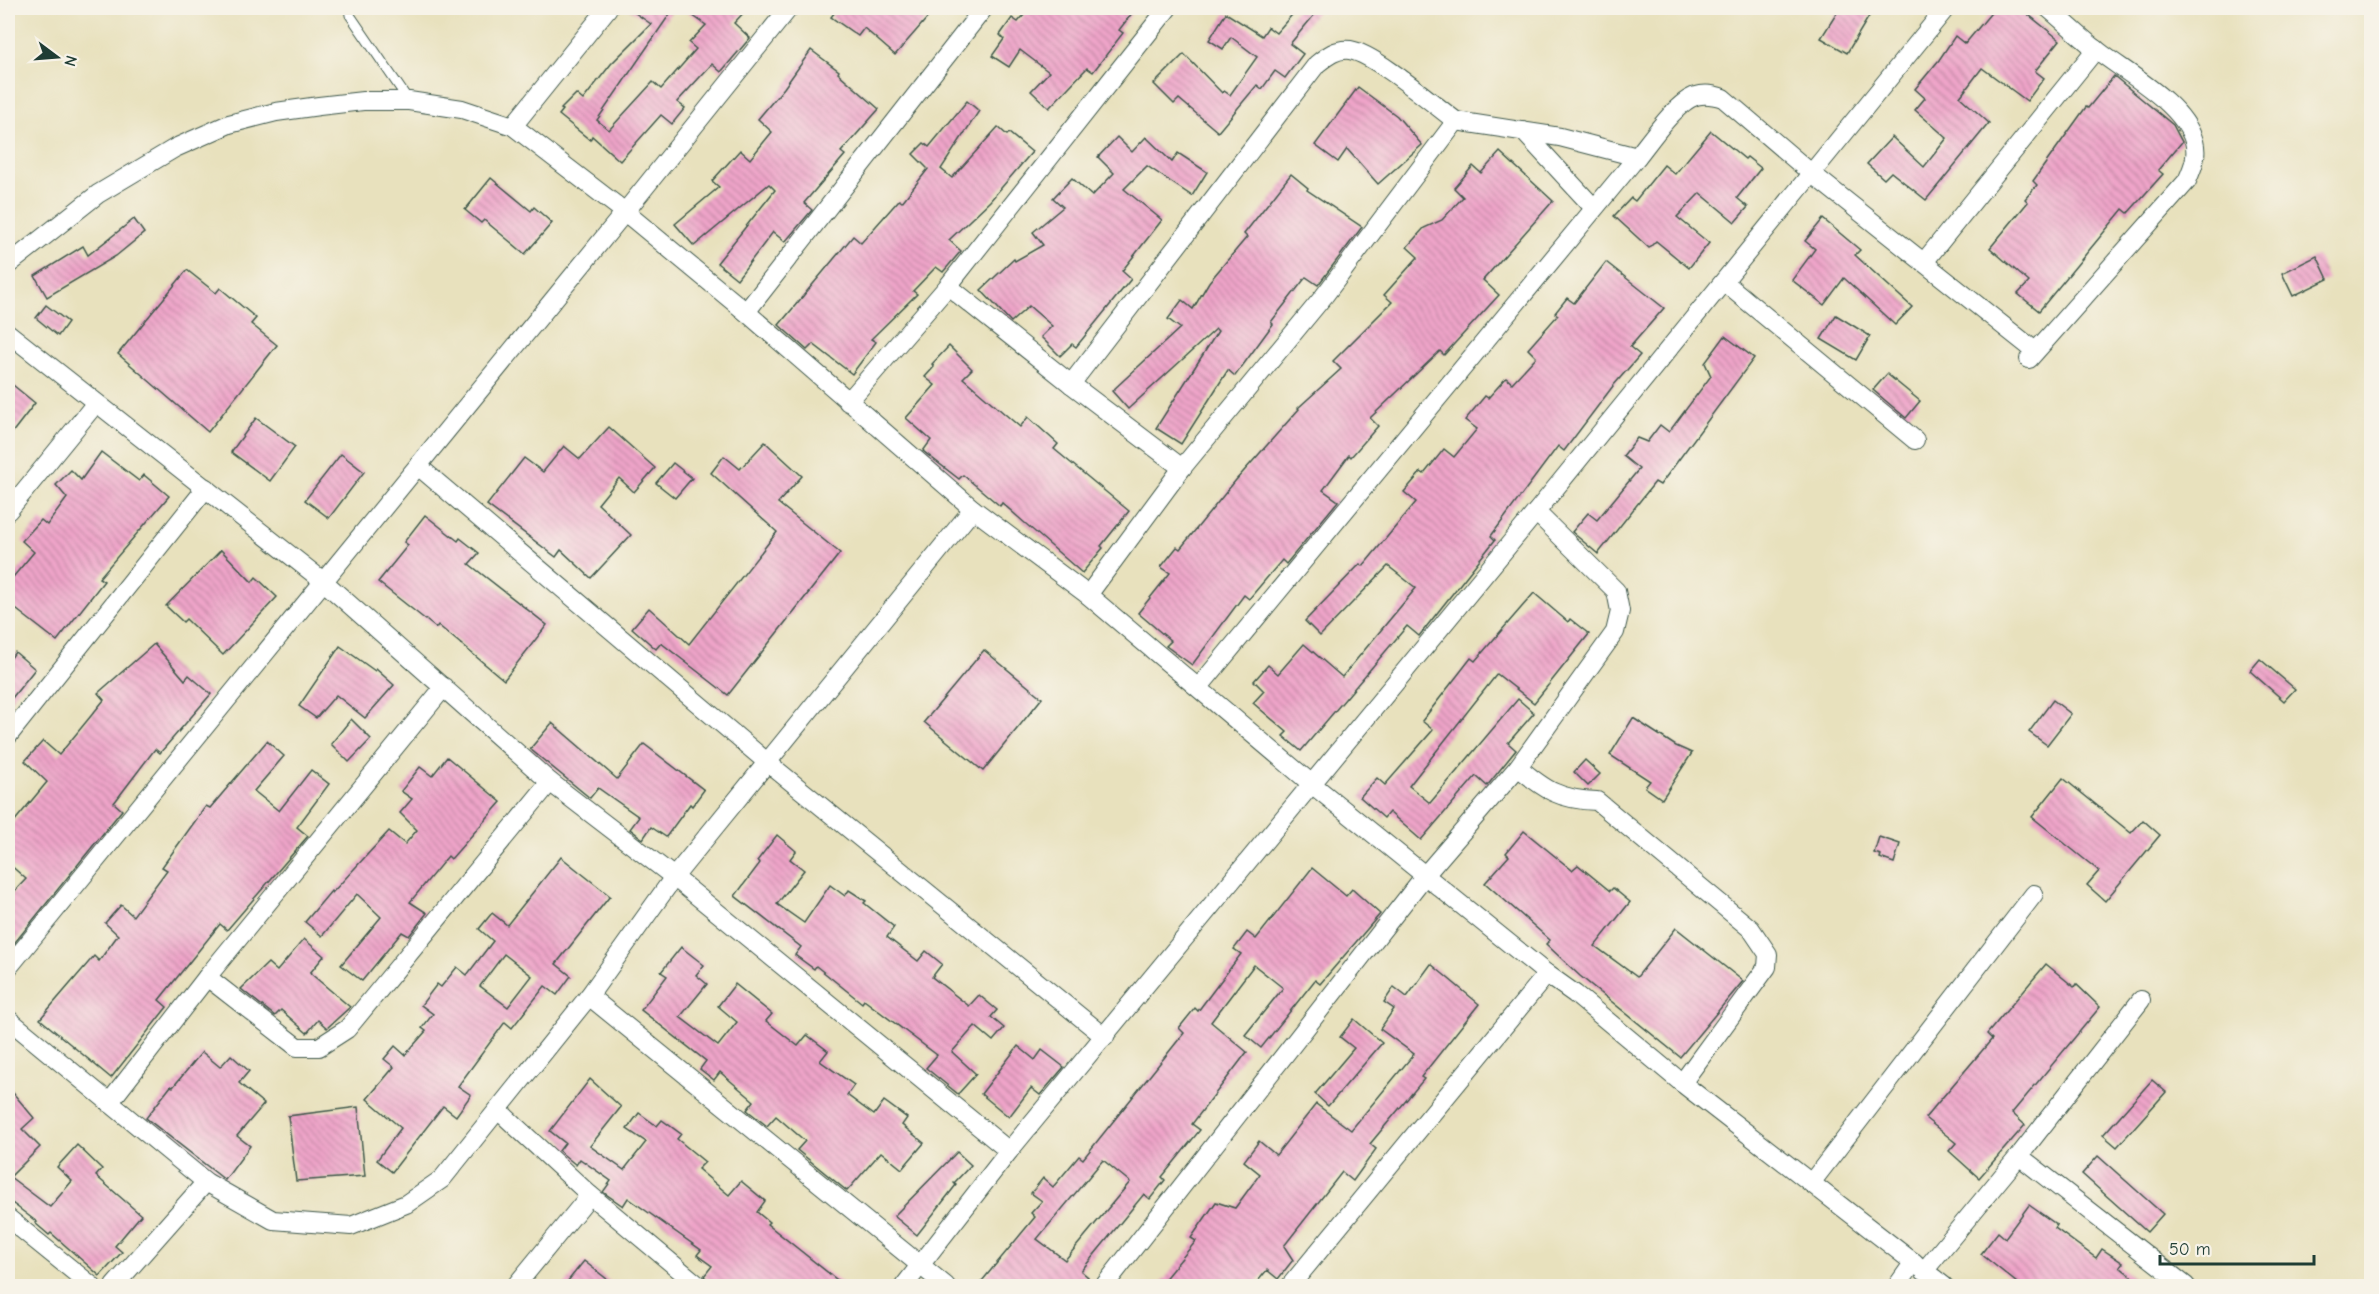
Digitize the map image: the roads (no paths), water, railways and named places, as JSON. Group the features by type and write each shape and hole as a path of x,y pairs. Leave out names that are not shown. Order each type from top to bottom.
{"street":[{"path":"513,126 608,8"},
{"path":"8,968 789,8"},
{"path":"746,312 984,8"},
{"path":"848,402 948,286 1168,8"},
{"path":"904,1287 1010,1151 1313,785 1946,8"},
{"path":"1199,687 1594,208 1681,105 1693,96 1709,94 1723,98 1811,173 1924,262 2031,356 2187,180 2196,159 2194,141 2185,124 2171,107 2096,49 2048,8"},
{"path":"1924,262 2096,49"},
{"path":"1071,384 1317,64 1333,52 1349,50 1368,56 1455,121 1560,137 1637,157"},
{"path":"8,265 98,194 175,148 229,124 276,112 319,106 363,101 410,101 462,109 513,126 625,212 746,312 974,509 1088,594 1313,785 1547,974 1575,994 1682,1083 1944,1287"},
{"path":"1088,594 1182,468 1324,296 1455,121"},
{"path":"1523,131 1594,208"},
{"path":"1724,282 1915,440"},
{"path":"948,286 1071,384 1182,468"},
{"path":"8,333 323,581 550,782 674,877 1010,1151"},
{"path":"8,511 96,404"},
{"path":"418,466 768,763 1105,1037"},
{"path":"8,736 206,488"},
{"path":"8,1019 206,1182 273,1220 351,1226 406,1204 442,1179 589,996 674,877 974,509"},
{"path":"1104,1287 1426,874 1518,767 1615,633 1620,611 1616,591 1536,512"},
{"path":"109,1103 207,977 444,687"},
{"path":"1518,767 1541,787 1558,796 1574,800 1597,801 1751,929 1768,954 1767,967 1682,1083"},
{"path":"207,977 297,1047 319,1047 347,1029 550,782"},
{"path":"1811,1183 2034,894"},
{"path":"1290,1287 1547,974"},
{"path":"589,996 946,1287"},
{"path":"1897,1287 2019,1156 2141,1000"},
{"path":"498,1110 590,1195 699,1287"},
{"path":"2019,1156 2186,1287"},
{"path":"114,1287 206,1182"},
{"path":"517,1287 590,1195"},
{"path":"8,1218 92,1287"}],"lane":[{"path":"349,8 350,15 410,101"}]}
